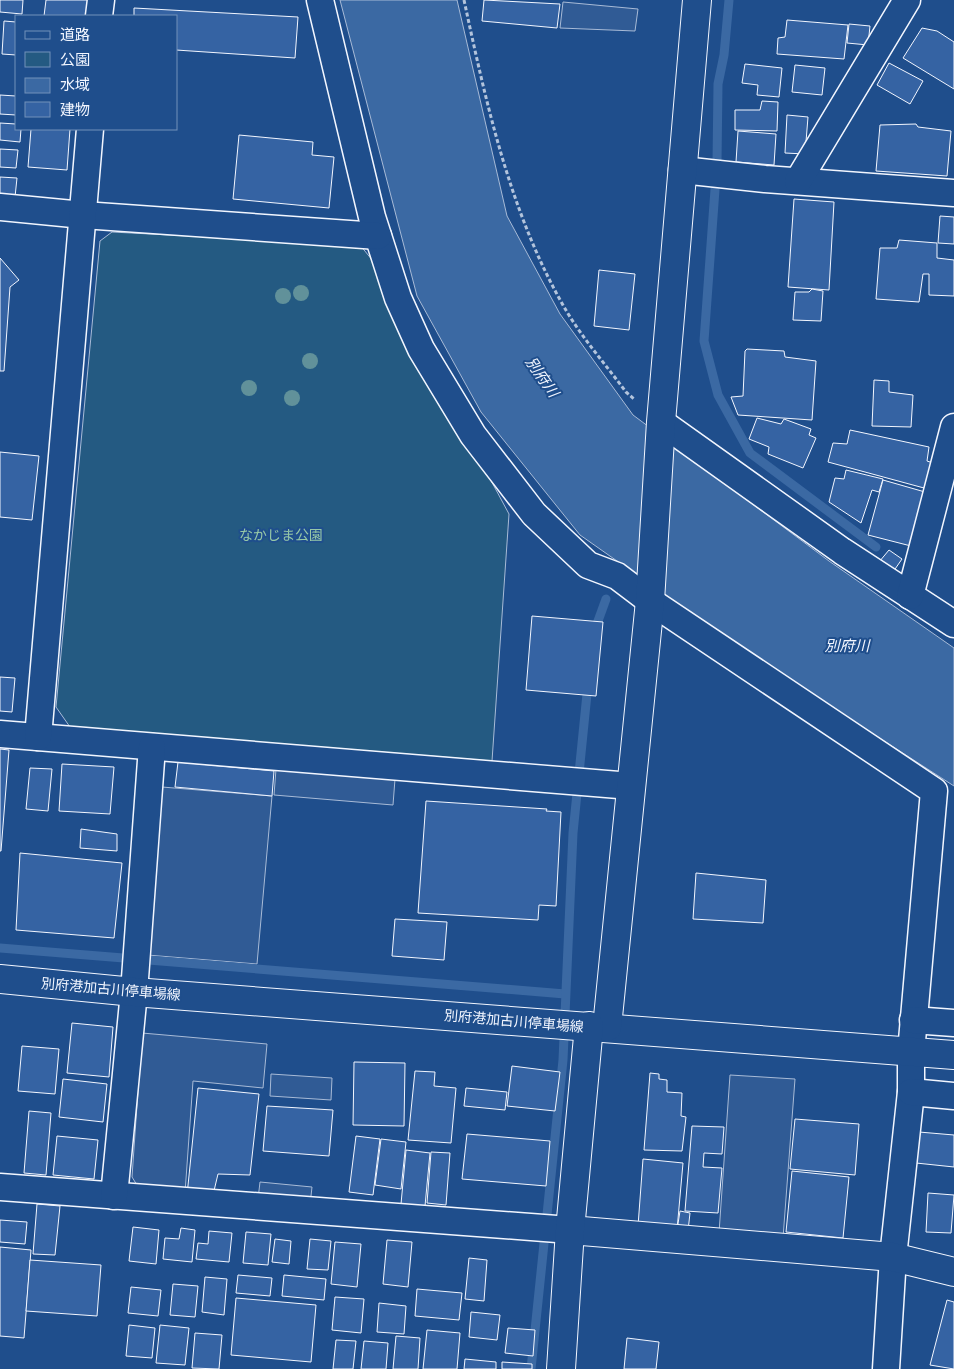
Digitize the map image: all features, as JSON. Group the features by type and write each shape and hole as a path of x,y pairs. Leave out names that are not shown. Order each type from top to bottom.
{"street":[{"path":"99,15 101,0"},
{"path":"320,0 378,236 398,298 421,349 473,435 534,514 588,565 617,576 650,601 934,791 910,1052 911,1092 893,1258 886,1369"},
{"path":"696,0 661,422 650,601 631,786 593,1026 954,1055"},
{"path":"798,181 907,0"},
{"path":"38,737 90,130"},
{"path":"682,170 954,193"},
{"path":"0,207 84,215 378,236"},
{"path":"661,422 842,551 954,624"},
{"path":"910,596 954,427"},
{"path":"0,734 631,786"},
{"path":"114,1196 134,992 152,747"},
{"name":"別府港加古川停車場線","path":"0,979 134,992 593,1026 568,1230 561,1369"},
{"path":"913,1020 954,1023"},
{"path":"911,1092 954,1096"},
{"path":"0,1187 568,1230 893,1258 954,1272"}],"path":[{"path":"464,0 492,121 514,197 546,273 568,313 626,392 661,422"}],"green space":[{"name":"なかじま公園","path":"112,232 360,245 373,261 509,514 492,761 70,727 56,707 100,241"}],"shaded area":[{"path":"563,2 638,9 635,31 560,28"},
{"path":"276,769 395,779 393,805 274,795"},
{"path":"162,787 272,796 257,964 147,955"},
{"path":"142,1033 267,1044 263,1088 193,1081 185,1193 140,1190 132,1177"},
{"path":"271,1074 332,1078 331,1100 270,1096"},
{"path":"730,1075 795,1079 783,1238 719,1233"},
{"path":"260,1182 312,1187 310,1205 258,1199"}],"water":[{"name":"別府川","path":"340,0 457,0 507,216 560,314 633,415 829,561 954,648 954,786 758,660 580,535 481,412 417,296"}],"building":[{"path":"0,0 23,0 22,14 0,12"},
{"path":"46,0 91,0 90,15 44,15"},
{"path":"484,0 560,4 557,28 482,21"},
{"path":"134,8 298,17 295,58 178,50 178,15 134,15"},
{"path":"787,20 848,25 844,59 777,54 778,38 785,37"},
{"path":"4,21 15,22 15,55 2,54"},
{"path":"849,24 870,26 868,45 847,43"},
{"path":"922,28 937,31 954,42 954,89 903,58"},
{"path":"889,63 923,81 910,104 877,85"},
{"path":"745,64 782,68 779,97 757,95 758,85 742,83"},
{"path":"795,65 825,68 822,95 792,92"},
{"path":"0,95 15,96 15,115 0,114"},
{"path":"762,101 778,102 777,131 735,130 735,110 760,110"},
{"path":"787,115 808,117 805,154 785,153"},
{"path":"0,123 15,124 15,130 21,130 20,142 0,140"},
{"path":"916,124 918,127 951,131 947,176 876,171 880,125"},
{"path":"31,130 70,130 67,170 28,167"},
{"path":"738,131 776,134 774,165 736,162"},
{"path":"239,135 313,142 312,155 334,157 329,208 233,199"},
{"path":"0,149 18,150 16,168 0,167"},
{"path":"0,177 17,178 15,197 0,196"},
{"path":"794,199 834,202 829,290 788,287"},
{"path":"940,216 954,217 954,244 938,243"},
{"path":"899,240 937,243 937,258 954,260 954,296 929,295 929,274 923,274 919,302 876,299 880,248 897,248"},
{"path":"0,258 19,280 10,287 4,371 0,371"},
{"path":"599,270 635,274 629,330 594,326"},
{"path":"812,289 823,291 821,321 793,320 795,292 809,292"},
{"path":"747,349 784,351 785,357 816,361 812,420 738,415 731,397 743,396 745,351"},
{"path":"874,380 889,381 889,392 913,395 911,427 872,426"},
{"path":"757,418 781,424 784,419 811,429 809,435 816,438 803,468 768,454 769,447 749,439"},
{"path":"850,430 929,447 927,461 933,463 924,488 828,462 833,443 847,444"},
{"path":"0,452 39,456 32,520 0,517"},
{"path":"846,470 883,479 879,492 872,490 861,523 829,502 835,478 844,479"},
{"path":"883,480 925,492 911,546 868,535"},
{"path":"889,550 902,559 893,572 879,562"},
{"path":"532,616 603,622 596,696 526,690"},
{"path":"0,677 15,678 12,712 0,711"},
{"path":"0,749 9,750 1,851 0,851"},
{"path":"178,762 274,771 272,796 175,787"},
{"path":"62,764 114,767 110,814 59,811"},
{"path":"30,768 52,769 48,811 26,809"},
{"path":"426,801 547,809 546,811 561,812 556,906 539,905 538,920 418,913"},
{"path":"81,829 117,834 117,851 80,848"},
{"path":"20,853 122,863 114,938 16,930"},
{"path":"696,873 766,880 763,923 693,919"},
{"path":"395,919 447,922 444,960 392,956"},
{"path":"72,1023 113,1027 109,1077 67,1073"},
{"path":"22,1046 59,1049 55,1094 18,1091"},
{"path":"354,1062 405,1063 404,1126 353,1125"},
{"path":"512,1066 560,1072 555,1111 507,1106"},
{"path":"415,1071 435,1072 434,1086 456,1088 451,1143 408,1140"},
{"path":"650,1073 659,1074 659,1079 667,1080 667,1092 682,1093 681,1116 686,1117 682,1151 644,1150"},
{"path":"63,1079 107,1084 103,1122 59,1117"},
{"path":"198,1088 259,1094 250,1175 218,1174 213,1195 187,1195"},
{"path":"466,1088 507,1092 505,1110 464,1106"},
{"path":"267,1106 333,1110 329,1156 263,1151"},
{"path":"29,1111 51,1113 46,1175 24,1173"},
{"path":"795,1119 859,1124 855,1175 790,1169"},
{"path":"692,1126 724,1127 722,1154 704,1153 703,1167 722,1168 718,1213 685,1211"},
{"path":"919,1132 954,1135 954,1167 916,1163"},
{"path":"467,1134 550,1141 546,1186 462,1179"},
{"path":"57,1136 98,1140 94,1179 53,1175"},
{"path":"356,1136 380,1139 373,1195 349,1192"},
{"path":"381,1139 406,1142 401,1189 375,1185"},
{"path":"406,1150 430,1153 425,1206 401,1204"},
{"path":"431,1152 450,1153 446,1205 427,1203"},
{"path":"643,1159 683,1163 677,1230 638,1226"},
{"path":"792,1171 849,1177 843,1238 786,1232"},
{"path":"928,1193 954,1195 951,1233 926,1232"},
{"path":"37,1204 60,1206 55,1255 33,1254"},
{"path":"680,1211 690,1213 688,1231 677,1230"},
{"path":"0,1220 27,1222 25,1244 0,1242"},
{"path":"133,1227 159,1230 156,1264 129,1261"},
{"path":"181,1228 195,1230 192,1262 163,1259 165,1238 179,1239"},
{"path":"209,1231 232,1233 229,1262 196,1259 198,1243 208,1244"},
{"path":"246,1232 271,1234 268,1265 243,1263"},
{"path":"275,1239 291,1241 289,1264 272,1262"},
{"path":"310,1239 331,1241 328,1270 307,1269"},
{"path":"387,1240 412,1242 408,1287 383,1284"},
{"path":"335,1242 361,1244 357,1287 331,1284"},
{"path":"0,1247 31,1250 24,1338 0,1336"},
{"path":"469,1258 487,1260 484,1301 465,1299"},
{"path":"30,1260 101,1265 97,1316 26,1311"},
{"path":"238,1275 272,1278 270,1296 236,1293"},
{"path":"284,1275 326,1279 324,1300 282,1296"},
{"path":"205,1277 227,1279 224,1315 202,1312"},
{"path":"173,1284 198,1286 195,1317 170,1315"},
{"path":"131,1287 161,1290 158,1316 128,1313"},
{"path":"417,1289 462,1293 459,1320 415,1316"},
{"path":"335,1297 364,1299 361,1333 332,1330"},
{"path":"236,1298 316,1305 311,1362 231,1355"},
{"path":"947,1300 954,1302 954,1369 930,1365"},
{"path":"379,1303 406,1306 404,1334 377,1332"},
{"path":"471,1312 500,1315 497,1340 469,1337"},
{"path":"129,1325 155,1328 152,1358 126,1356"},
{"path":"160,1325 189,1328 185,1365 156,1363"},
{"path":"508,1328 535,1330 533,1356 505,1353"},
{"path":"427,1330 460,1333 457,1369 423,1369"},
{"path":"195,1333 222,1335 219,1369 192,1368"},
{"path":"396,1336 420,1338 418,1369 393,1369"},
{"path":"627,1338 659,1342 656,1369 624,1369"},
{"path":"336,1340 356,1341 353,1369 333,1369"},
{"path":"364,1341 388,1343 386,1369 361,1369"},
{"path":"465,1359 496,1362 496,1369 464,1369"},
{"path":"502,1362 532,1364 532,1369 502,1369"}],"waterway":[{"path":"729,0 724,55 718,84 717,162 704,341 718,395 750,453 876,547"},
{"path":"594,632 606,599"},
{"path":"531,1369 563,1060 573,833 588,684"},
{"path":"0,948 565,994"}]}
